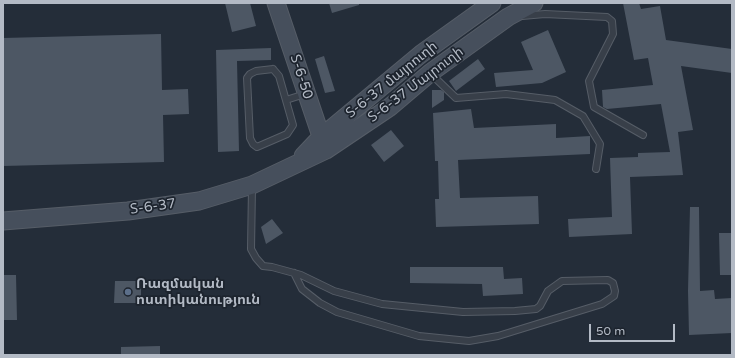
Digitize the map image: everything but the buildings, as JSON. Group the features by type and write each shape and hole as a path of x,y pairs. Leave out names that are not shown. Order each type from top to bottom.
{"main road":[{"name":"Տ-6-50","path":"276,3 323,144"},
{"name":"Տ-6-37 մայրուղի","path":"297,163 323,144 421,54 492,3"},
{"name":"Տ-6-37 Մայրուղի","path":"323,144 390,107 504,10 534,3"},
{"name":"Տ-6-37","path":"3,221 128,211 199,201 252,185 297,163"}],"lane":[{"path":"504,10 545,14 607,17 612,21 613,34 589,81 594,107 643,135"},
{"path":"273,69 279,76 286,100 293,125 290,131 287,134 257,147 253,144 250,138 247,78 250,74 256,71 273,69"},
{"path":"430,73 456,98 506,94 556,100 583,116 600,144 596,169"},
{"path":"286,100 306,93"},
{"path":"252,185 252,249 256,258 263,266 294,273 334,291 382,304 463,312 536,309 540,306 548,291 562,281 601,279 608,280 616,288 614,296 602,304 498,336 469,341 419,336 338,312 320,303 302,290 294,273"}],"place":[{"name":"Ռազմական ոստիկանություն","path":"128,292"}]}
